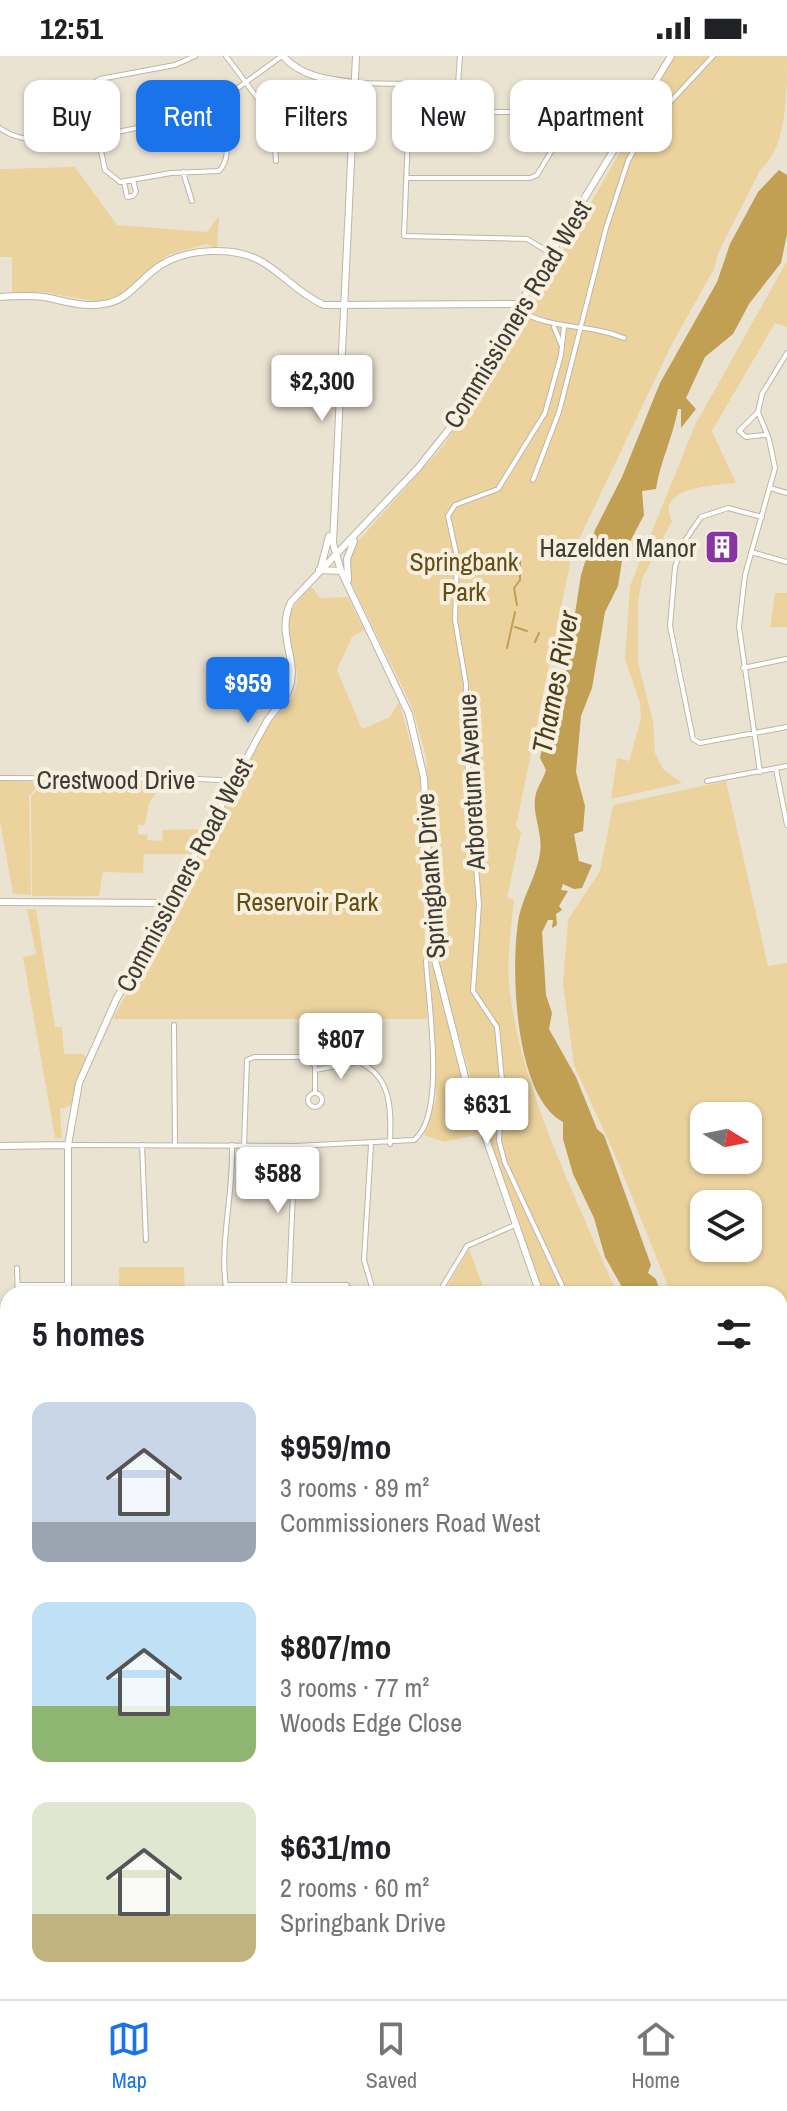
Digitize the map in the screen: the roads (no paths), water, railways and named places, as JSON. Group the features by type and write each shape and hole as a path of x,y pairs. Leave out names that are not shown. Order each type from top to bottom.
{"main road":[{"path":"283,56 297,69 312,76 337,80"},
{"path":"355,80 356,56"},
{"name":"Commissioners Road West","path":"658,80 671,56"},
{"path":"341,571 319,570 326,558 331,520 351,152"},
{"name":"Commissioners Road West","path":"68,1285 68,1145 79,1083 231,786 289,689 291,665 284,637 287,609 300,589 371,519 458,418 518,306 615,152"},
{"path":"0,297 42,297 83,305 103,305 132,292 170,259 209,252 237,253 261,261 306,297 324,305 518,306"},
{"path":"354,597 346,573 348,553 371,519"},
{"path":"331,520 335,540 347,543"},
{"name":"Springbank Drive","path":"331,520 335,556 341,571 409,714 420,756 431,941 466,1081 537,1286"},
{"path":"0,902 170,903"},
{"path":"0,1146 68,1145"}],"street":[{"path":"98,80 175,65 195,56"},
{"path":"226,56 273,119 276,161"},
{"path":"240,87 283,56"},
{"path":"458,80 460,56"},
{"path":"533,480 559,412 603,239 628,161 645,129 713,56"},
{"path":"0,128 16,137 24,138"},
{"path":"101,152 105,170 124,181 183,172 215,172 224,165 226,152"},
{"path":"407,152 404,236 527,239 552,254"},
{"path":"406,178 530,178 537,175 551,152"},
{"path":"183,172 192,201"},
{"path":"124,181 127,197 136,192 133,180"},
{"path":"518,306 552,325 610,332 624,338"},
{"path":"552,325 562,347"},
{"name":"Arboretum Avenue","path":"562,1286 505,1163 499,1141 502,1080 497,1027 473,991 479,904 465,732 466,684 455,620 457,557 448,516 455,505 498,489 517,455 538,429 562,347 564,327"},
{"path":"760,772 739,627 751,552 775,468 769,439 758,412 762,394 785,363 787,353"},
{"path":"758,412 739,431 746,437 765,435"},
{"path":"770,488 787,493"},
{"path":"762,517 728,508 701,517 684,542 675,567 670,610 672,637 693,739 700,743 787,727"},
{"path":"751,552 787,562"},
{"path":"743,668 786,659"},
{"path":"707,781 787,766"},
{"path":"776,769 787,825"},
{"name":"Crestwood Drive","path":"0,778 197,779 221,780 231,786"},
{"path":"68,1145 371,1145 414,1140 421,1134 432,1107 426,961 431,941"},
{"path":"174,1025 175,1145"},
{"path":"244,1146 247,1060 254,1057 308,1057 315,1070 315,1093"},
{"path":"315,1070 359,1062 377,1076 389,1097 390,1144"},
{"path":"142,1145 146,1240"},
{"path":"232,1145 233,1179 224,1253 225,1285 347,1285"},
{"path":"371,1145 364,1260 372,1286"},
{"path":"289,1286 295,1146"},
{"path":"443,1286 467,1246 515,1225"},
{"path":"17,1268 17,1285 68,1285"}],"waterway":[{"path":"517,605 514,588 520,580 520,560"},
{"path":"507,648 515,612"},
{"path":"515,627 527,631"},
{"name":"Thames River","path":"535,642 539,633"}],"place":[{"name":"Hazelden Manor","path":"722,547"}],"park label":[{"name":"Springbank Park","path":"464,576"},
{"name":"Reservoir Park","path":"307,901"}]}
